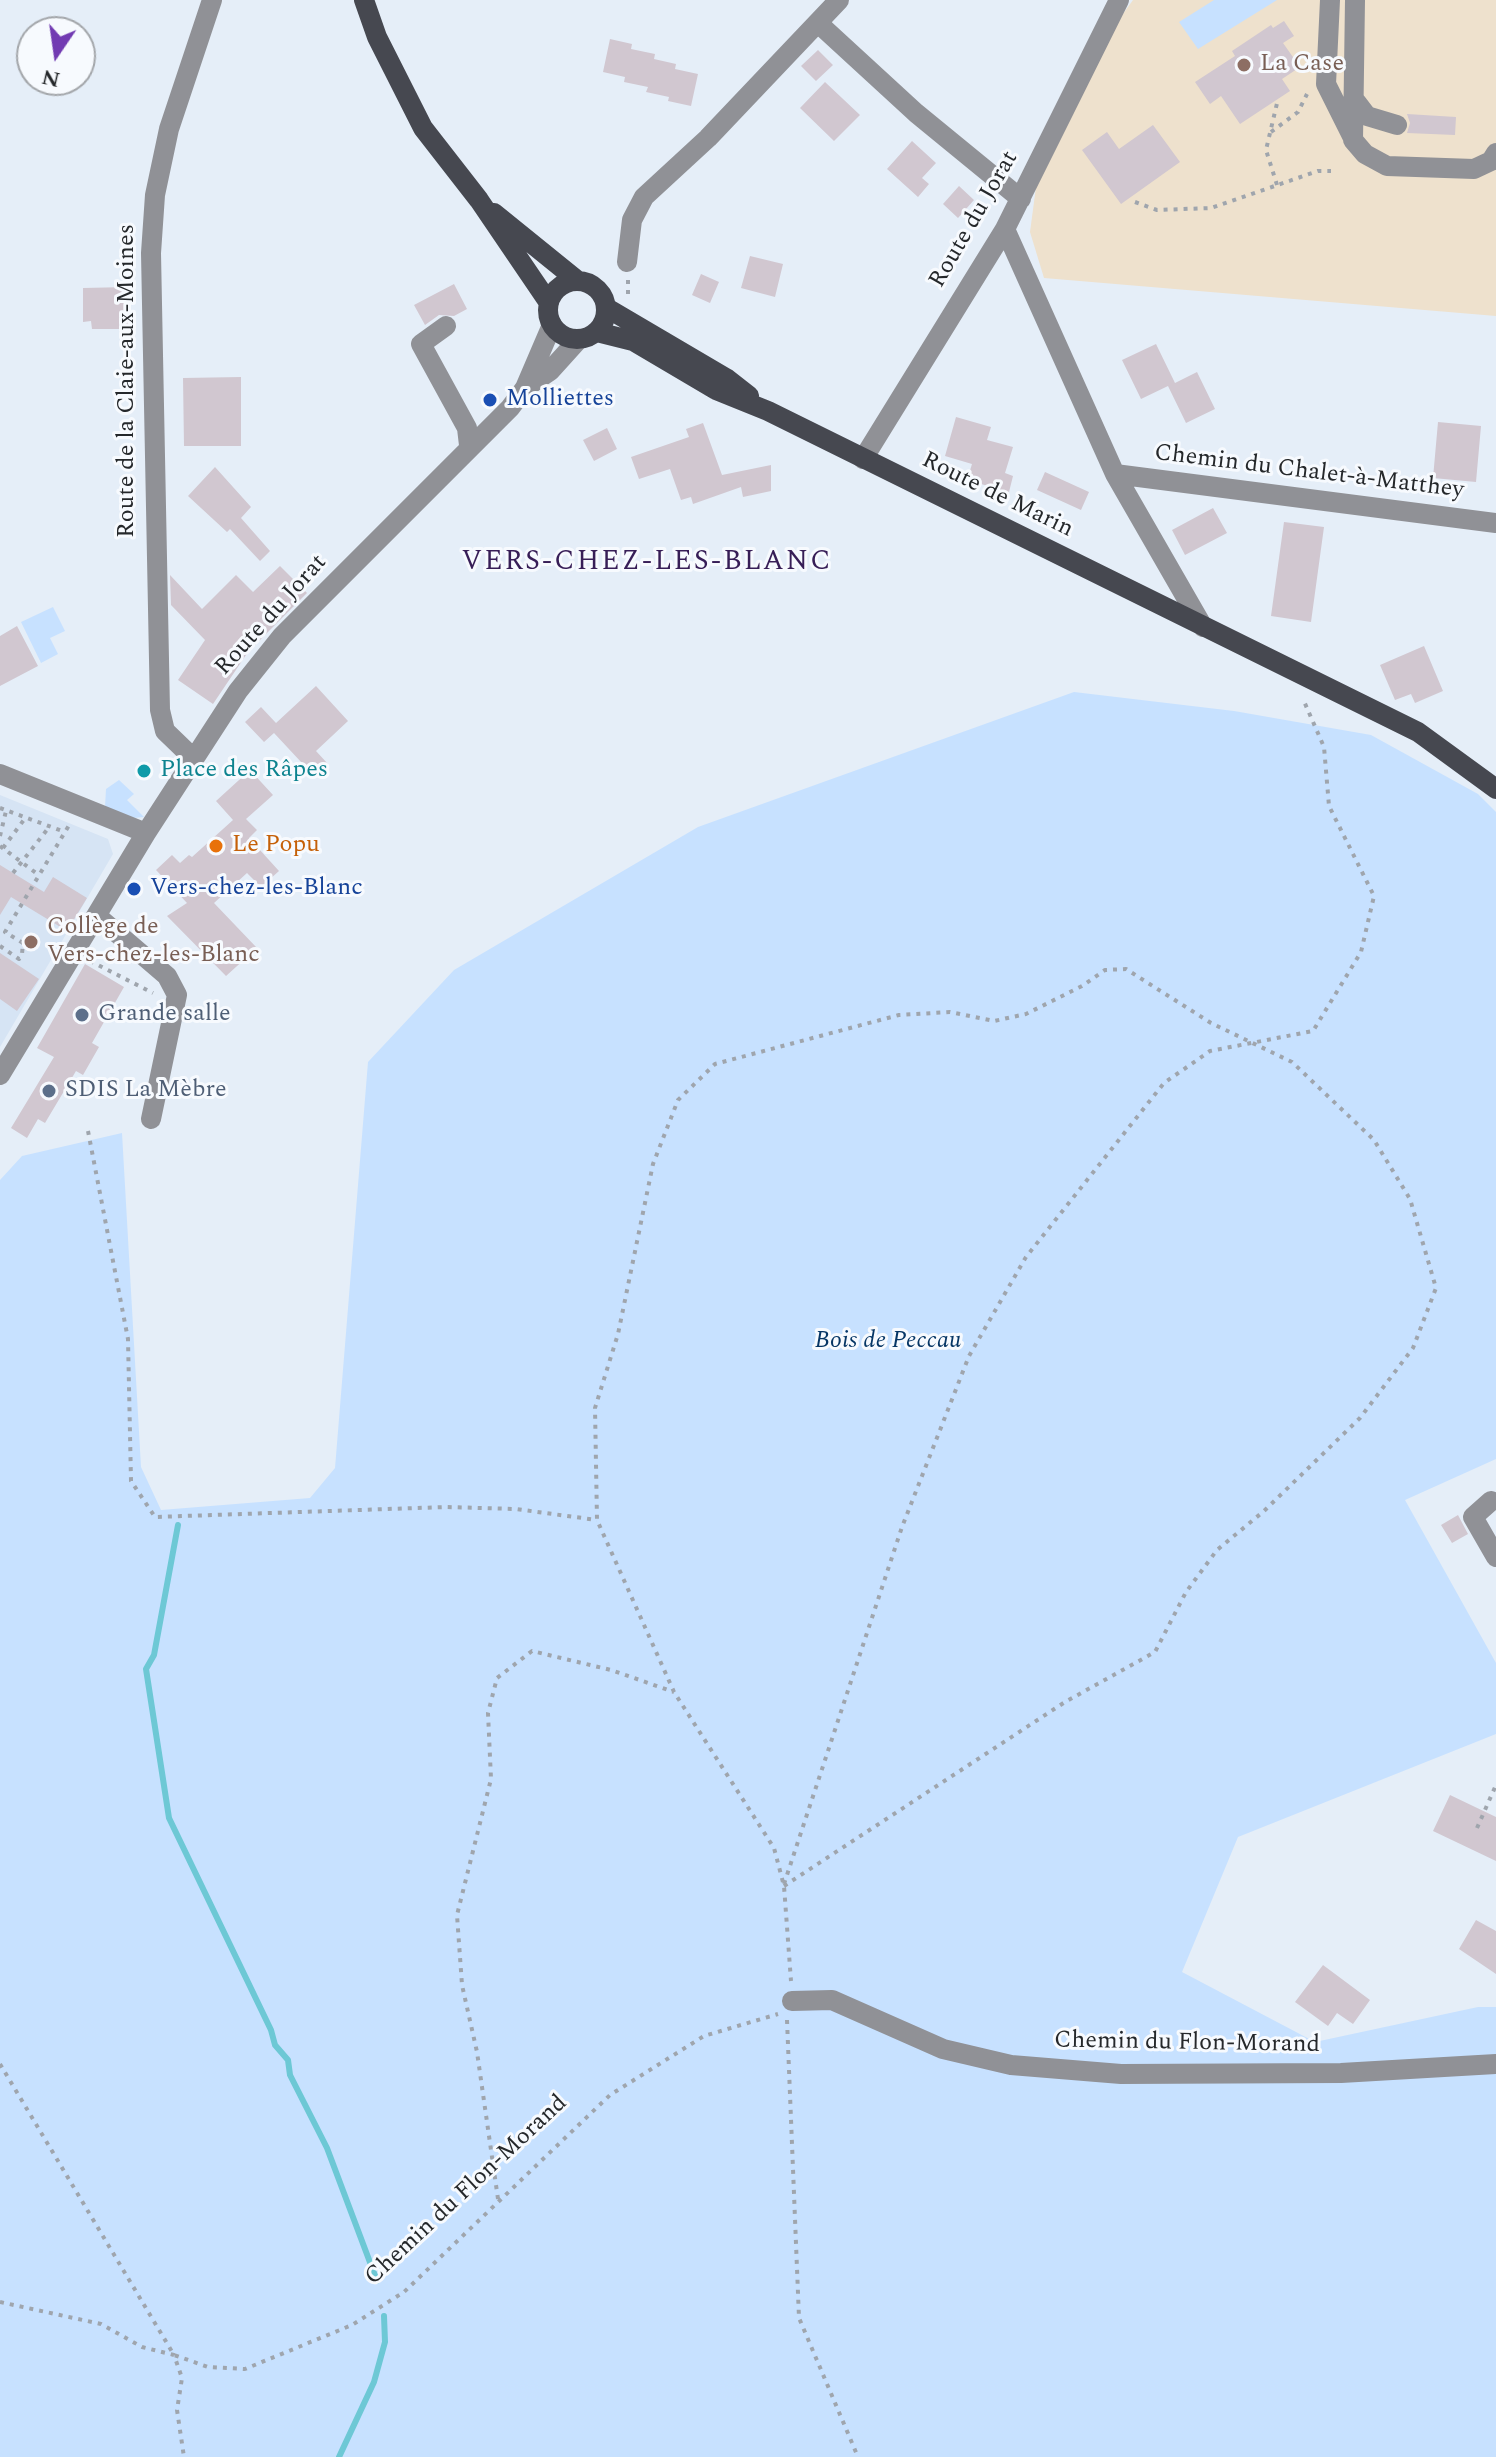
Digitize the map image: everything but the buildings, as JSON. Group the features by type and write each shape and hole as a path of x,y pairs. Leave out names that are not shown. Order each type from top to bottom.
{"main road":[{"path":"364,0 377,37 423,128 479,200 549,303 552,325 563,336 588,336 607,308 594,286 578,281 479,200"},
{"path":"549,303 559,287 578,281"},
{"name":"Route de Marin","path":"607,308 726,378 768,411"},
{"name":"Route de Marin","path":"588,336 633,341 716,390 768,411 1418,732 1496,789"}],"street":[{"name":"Route de la Claie-aux-Moines","path":"194,759 165,731 160,710 151,253 155,195 169,129 212,0"},
{"path":"627,262 632,220 644,197 708,138 839,0"},
{"name":"Route du Jorat","path":"863,459 1005,229 1119,0"},
{"path":"1330,0 1326,84 1353,140 1365,154 1387,166 1474,169 1491,161 1496,153"},
{"path":"1353,140 1355,0"},
{"path":"818,23 916,113 1021,199"},
{"path":"1354,99 1367,116 1397,125"},
{"path":"1005,229 1115,474 1203,627"},
{"name":"Route du Jorat","path":"0,1075 146,833 238,691 282,636 469,445 510,408 525,388 552,325"},
{"path":"446,326 421,344 467,428 469,445"},
{"name":"Route du Jorat","path":"525,388 550,371 588,336"},
{"name":"Chemin du Chalet-à-Matthey","path":"1115,474 1496,523"},
{"path":"0,774 146,833"},
{"path":"97,916 167,976 177,995 151,1119"},
{"path":"1491,1501 1473,1517 1496,1557"},
{"name":"Chemin du Flon-Morand","path":"790,2006 832,2000 943,2049 1011,2065 1136,2074 1341,2073 1496,2064"}],"path":[{"path":"1277,185 1266,150 1278,99"},
{"path":"1135,202 1157,210 1211,208 1318,171 1331,171"},
{"path":"627,262 628,308"},
{"path":"784,1886 793,1848 902,1527 969,1356 1026,1257 1164,1083 1210,1051 1313,1031 1361,952 1374,896 1329,806 1324,747 1317,724 1285,666"},
{"path":"0,833 3,809 65,832"},
{"path":"26,817 1,847 40,876"},
{"path":"0,946 19,959 22,954 23,943 5,932 72,819"},
{"path":"13,873 50,826"},
{"path":"87,959 141,987"},
{"path":"784,1886 1065,1702 1155,1652 1186,1592 1217,1550 1264,1511 1360,1418 1413,1348 1436,1288 1410,1199 1374,1140 1292,1062 1211,1023 1126,969 1105,970 1082,986 1026,1014 994,1021 950,1012 899,1015 715,1064 678,1100 653,1164 618,1334 595,1408 597,1520 674,1692 774,1848 784,1886 799,2318 858,2457"},
{"path":"88,1131 128,1339 131,1481 155,1517 446,1507 516,1509 597,1520"},
{"path":"498,2199 477,2052 462,1985 457,1915 491,1779 488,1713 497,1678 532,1651 611,1670 674,1692"},
{"path":"1477,1828 1496,1785"},
{"name":"Chemin du Flon-Morand","path":"0,2302 101,2324 142,2347 208,2367 245,2369 352,2325 404,2292 610,2095 704,2036 790,2006"},
{"path":"0,2064 174,2355 182,2378 177,2410 184,2457"}],"shaded area":[{"path":"1133,0 1496,0 1496,316 1044,278 1030,232 1036,187 1122,15"},
{"name":"Collège de Vers-chez-les-Blanc","path":"0,795 108,839 113,854 0,1047"}],"green space":[{"path":"1214,0 1277,0 1198,49 1179,22"},
{"path":"53,607 65,631 50,638 58,654 41,663 21,622"},
{"name":"Bois de Peccau","path":"1074,692 1234,711 1371,735 1478,794 1496,812 1496,1459 1405,1500 1496,1663 1496,1734 1238,1837 1182,1972 1315,2042 1478,2007 1496,2007 1496,2457 0,2457 0,1180 22,1156 122,1133 141,1467 161,1510 310,1498 335,1468 368,1062 454,970 698,827"},
{"path":"119,780 134,794 127,800 144,817 133,818 105,807 106,789"}],"waterway":[{"path":"178,1525 154,1655 146,1669 169,1818 271,2030 275,2045 288,2060 290,2075 327,2148 377,2281"},
{"path":"339,2457 374,2382 385,2342 384,2316"}],"place":[{"name":"La Case","path":"1244,65"},
{"name":"Molliettes","path":"490,400"},
{"name":"Place des Râpes","path":"144,771"},
{"name":"Le Popu","path":"216,846"},
{"name":"Vers-chez-les-Blanc","path":"134,889"},
{"name":"Collège de Vers-chez-les-Blanc","path":"31,942"},
{"name":"Grande salle","path":"82,1015"},
{"name":"SDIS La Mèbre","path":"49,1091"}],"district":[{"name":"VERS-CHEZ-LES-BLANC","path":"647,564"}]}
